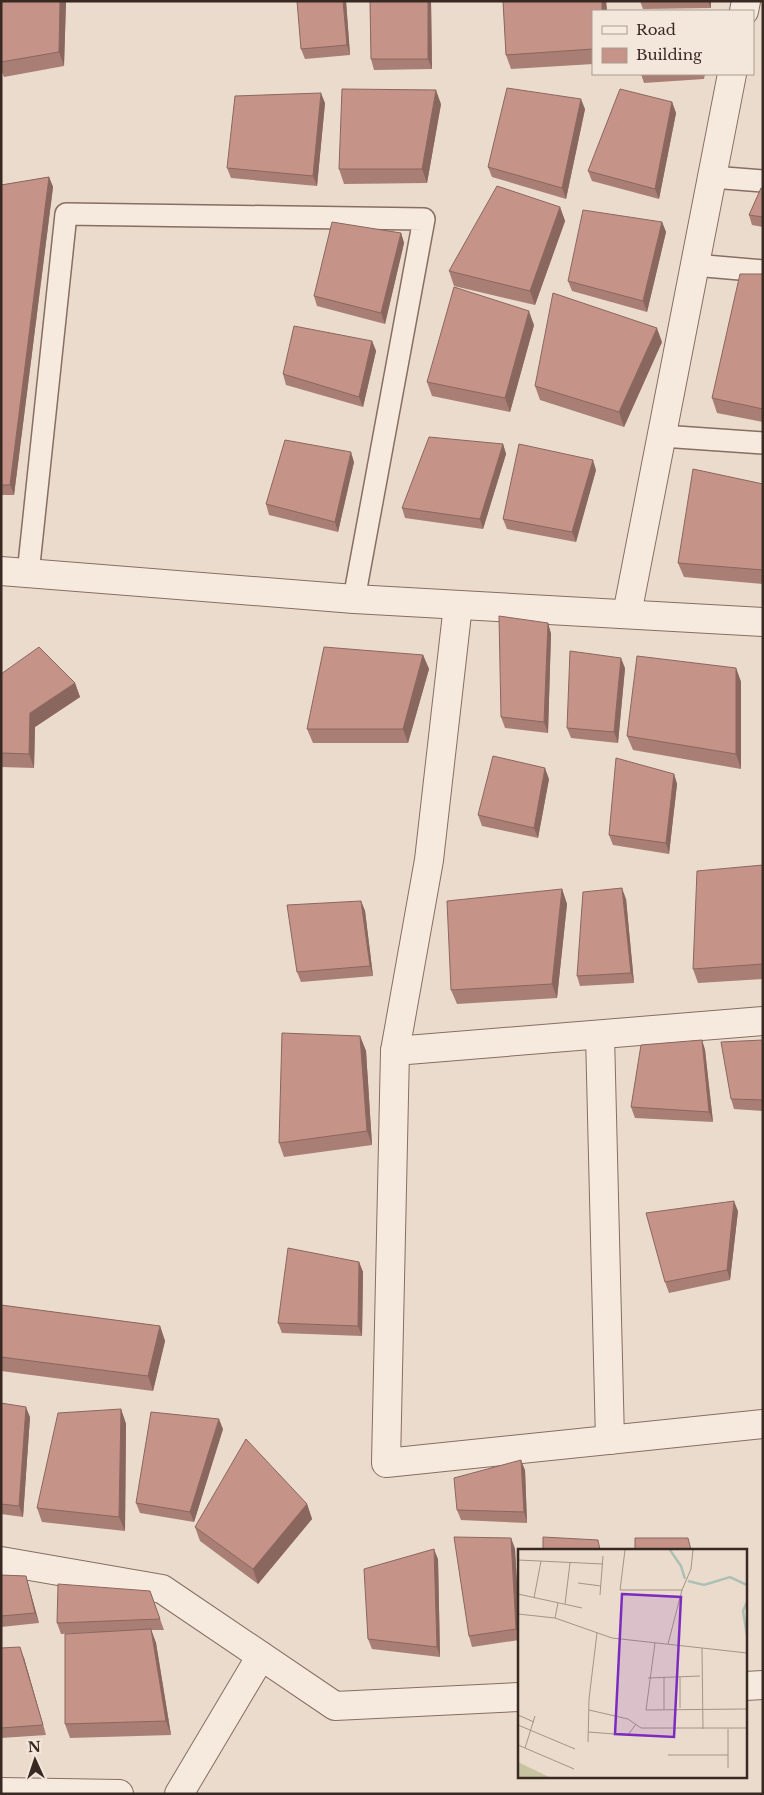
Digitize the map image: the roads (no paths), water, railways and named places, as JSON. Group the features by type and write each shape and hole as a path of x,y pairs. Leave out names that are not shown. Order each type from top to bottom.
{"street":[{"path":"627,614 732,75"},
{"path":"14,572 354,599 763,622"},
{"path":"458,605 429,860 395,1051 386,1463 763,1424"},
{"path":"395,1051 763,1021"},
{"path":"600,1035 610,1440"},
{"path":"1,1561 162,1589 335,1706 518,1697"},
{"path":"179,1794 262,1656"},
{"path":"746,1686 763,1685"},
{"path":"1,1792 119,1794"}],"lane":[{"path":"712,177 763,180"},
{"path":"14,572 66,214 424,219 354,599"},
{"path":"694,265 763,270"},
{"path":"662,436 763,443"}]}
